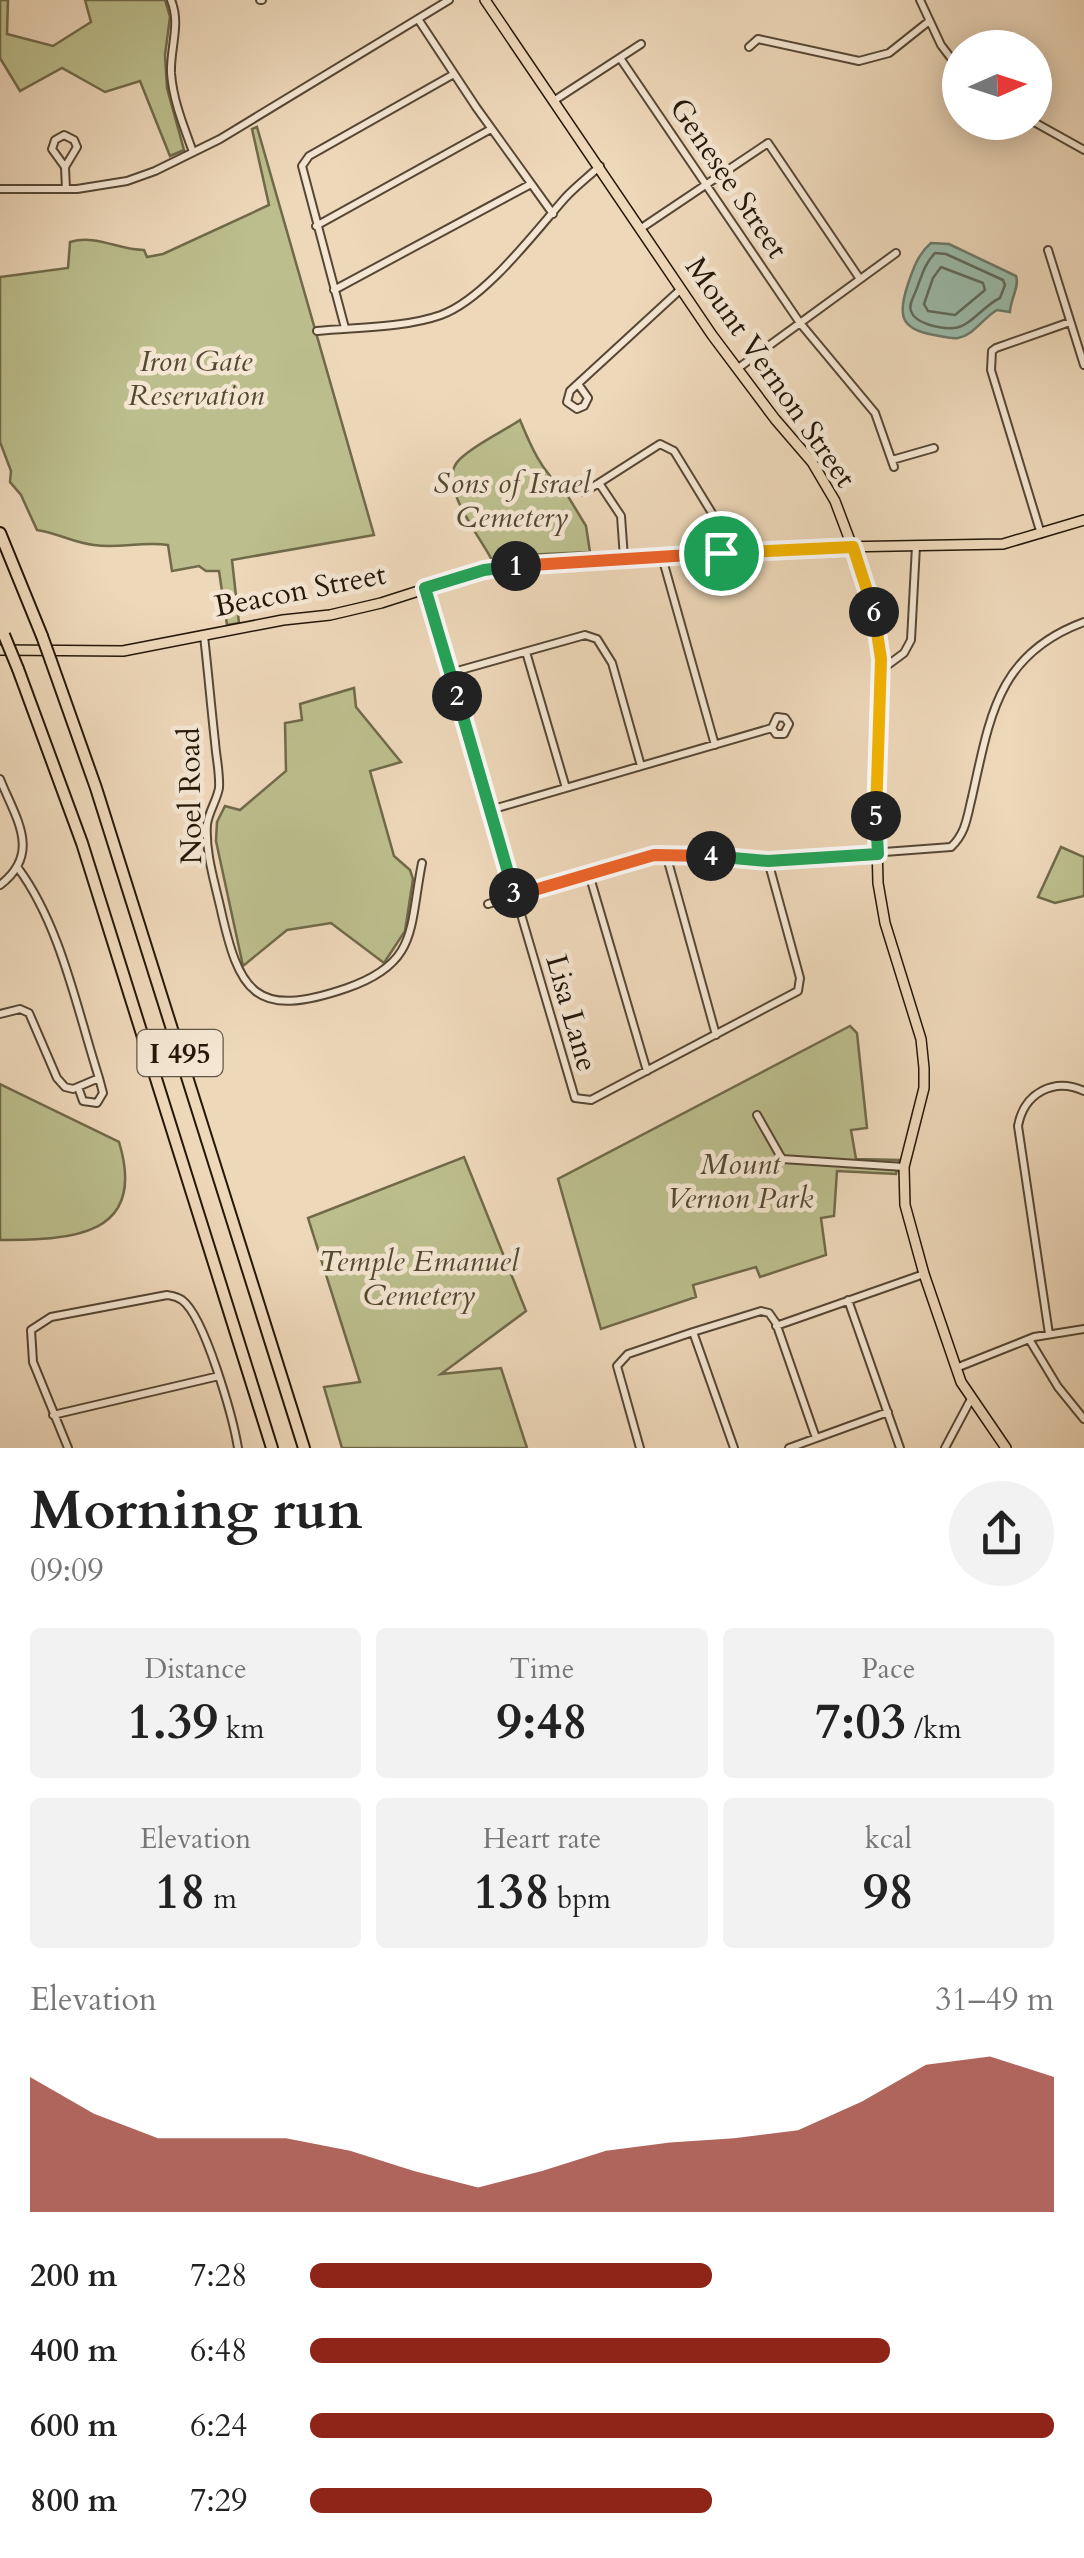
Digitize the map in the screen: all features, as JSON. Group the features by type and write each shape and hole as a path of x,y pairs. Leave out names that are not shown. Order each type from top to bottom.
{"highway":[{"name":"I 495","path":"0,533 42,636 96,788 304,1448"},
{"name":"I 495","path":"2,630 82,842 272,1448"}],"main road":[{"name":"Mount Vernon Street","path":"485,0 737,369 812,462 835,501 853,547 877,623 880,670 876,805 885,923 921,1039 924,1068 924,1088 904,1166 905,1205 956,1368 971,1399 1006,1448"},
{"name":"Beacon Street","path":"0,650 124,651 330,615 495,569 721,553 1003,544 1084,521"}],"street":[{"path":"171,0 176,21 171,57 173,87 193,152"},
{"path":"0,189 66,189 127,181 193,152 449,0"},
{"path":"920,0 942,43"},
{"path":"418,19 553,214"},
{"path":"750,47 758,39 842,59 864,60 888,53 928,22"},
{"path":"555,100 641,44"},
{"name":"Genesee Street","path":"620,58 800,323 871,406 893,464 934,448"},
{"path":"345,328 302,175 306,158 454,74"},
{"path":"316,226 491,129"},
{"path":"1052,132 1084,150"},
{"path":"65,167 77,147 74,140 64,135 55,140 52,149 65,167 66,189"},
{"path":"640,229 768,143 860,279"},
{"path":"317,331 425,319 454,308 469,299 600,166"},
{"path":"334,290 531,184"},
{"path":"1048,250 1084,365"},
{"path":"737,369 896,253"},
{"path":"578,384 681,288"},
{"path":"1042,535 996,387 992,353 996,348 1070,322"},
{"path":"584,492 655,446 670,447 715,518 721,553"},
{"path":"599,482 621,516 624,558"},
{"path":"880,670 904,653 912,640 916,546"},
{"path":"662,556 715,745"},
{"name":"Lisa Lane","path":"425,588 571,1091 580,1100 591,1100 647,1072"},
{"path":"488,904 666,854 768,861 945,848 954,844 964,829 992,710 1005,682 1035,648 1084,622"},
{"name":"Noel Road","path":"204,634 219,790 207,825 208,850 229,946 248,988 271,1000 286,1002 341,990 380,975 405,947 422,862"},
{"path":"450,673 585,635 597,639 612,663 641,766"},
{"path":"526,652 566,788"},
{"path":"490,810 772,728"},
{"path":"0,779 24,848 18,868 0,885"},
{"path":"666,854 716,1035"},
{"path":"589,874 647,1072 792,996 800,988 768,861"},
{"path":"18,868 49,922 103,1093 97,1103 85,1102 78,1087"},
{"path":"0,1014 20,1009 28,1013 59,1082 69,1089 99,1078"},
{"path":"1048,1334 1018,1126 1030,1099 1046,1088 1065,1085 1084,1091"},
{"path":"757,1115 782,1160 904,1166"},
{"path":"776,1326 924,1274"},
{"path":"68,1448 32,1362 32,1330 51,1317 167,1295 184,1301 195,1319 219,1376 238,1448"},
{"path":"848,1300 900,1448"},
{"path":"640,1448 617,1366 628,1354 761,1311 769,1313 776,1326 816,1438"},
{"path":"956,1368 1029,1339 1084,1329"},
{"path":"694,1332 734,1448"},
{"path":"1029,1339 1058,1387 1084,1419"},
{"path":"53,1415 219,1376"},
{"path":"945,1448 971,1399"},
{"path":"789,1448 888,1412"}],"green space":[{"path":"0,0 8,0 7,34 53,46 91,22 85,0 165,0 170,17 165,55 167,88 184,150 170,156 140,81 105,92 62,68 20,91 0,58"},
{"name":"Iron Gate Reservation","path":"257,127 374,535 232,560 239,623 227,625 219,571 206,571 199,566 172,571 168,545 94,545 37,530 21,495 10,482 11,471 0,442 0,277 68,268 70,242 80,240 144,250 147,257 163,254 269,205 252,129"},
{"name":"Sons of Israel Cemetery","path":"520,420 543,466 563,488 586,526 590,552 523,555 493,562 462,510 452,481 453,469 467,453"},
{"path":"354,688 356,707 401,762 370,771 394,856 410,870 413,879 405,931 384,963 331,923 287,930 243,966 216,841 217,822 225,806 240,810 286,771 285,723 302,720 300,704"},
{"path":"1061,847 1084,857 1084,896 1055,903 1038,897"},
{"name":"Mount Vernon Park","path":"850,1026 857,1033 867,1128 851,1130 856,1159 899,1160 896,1174 837,1171 834,1216 821,1218 826,1255 760,1277 756,1267 693,1285 696,1297 601,1329 558,1179"},
{"path":"0,1084 119,1142 125,1173 123,1197 113,1215 97,1227 76,1234 0,1240"},
{"name":"Temple Emanuel Cemetery","path":"464,1157 526,1311 441,1374 501,1368 527,1448 342,1448 324,1387 360,1382 308,1218"}],"water":[{"path":"931,243 949,244 1016,276 1010,312 997,310 958,338 922,332 908,324 903,312 905,295 916,262"}],"route":[{"path":"853,547 880,639 878,854 768,861 694,854 654,855 514,896 425,588 484,570 542,562 721,553 853,547"}]}
